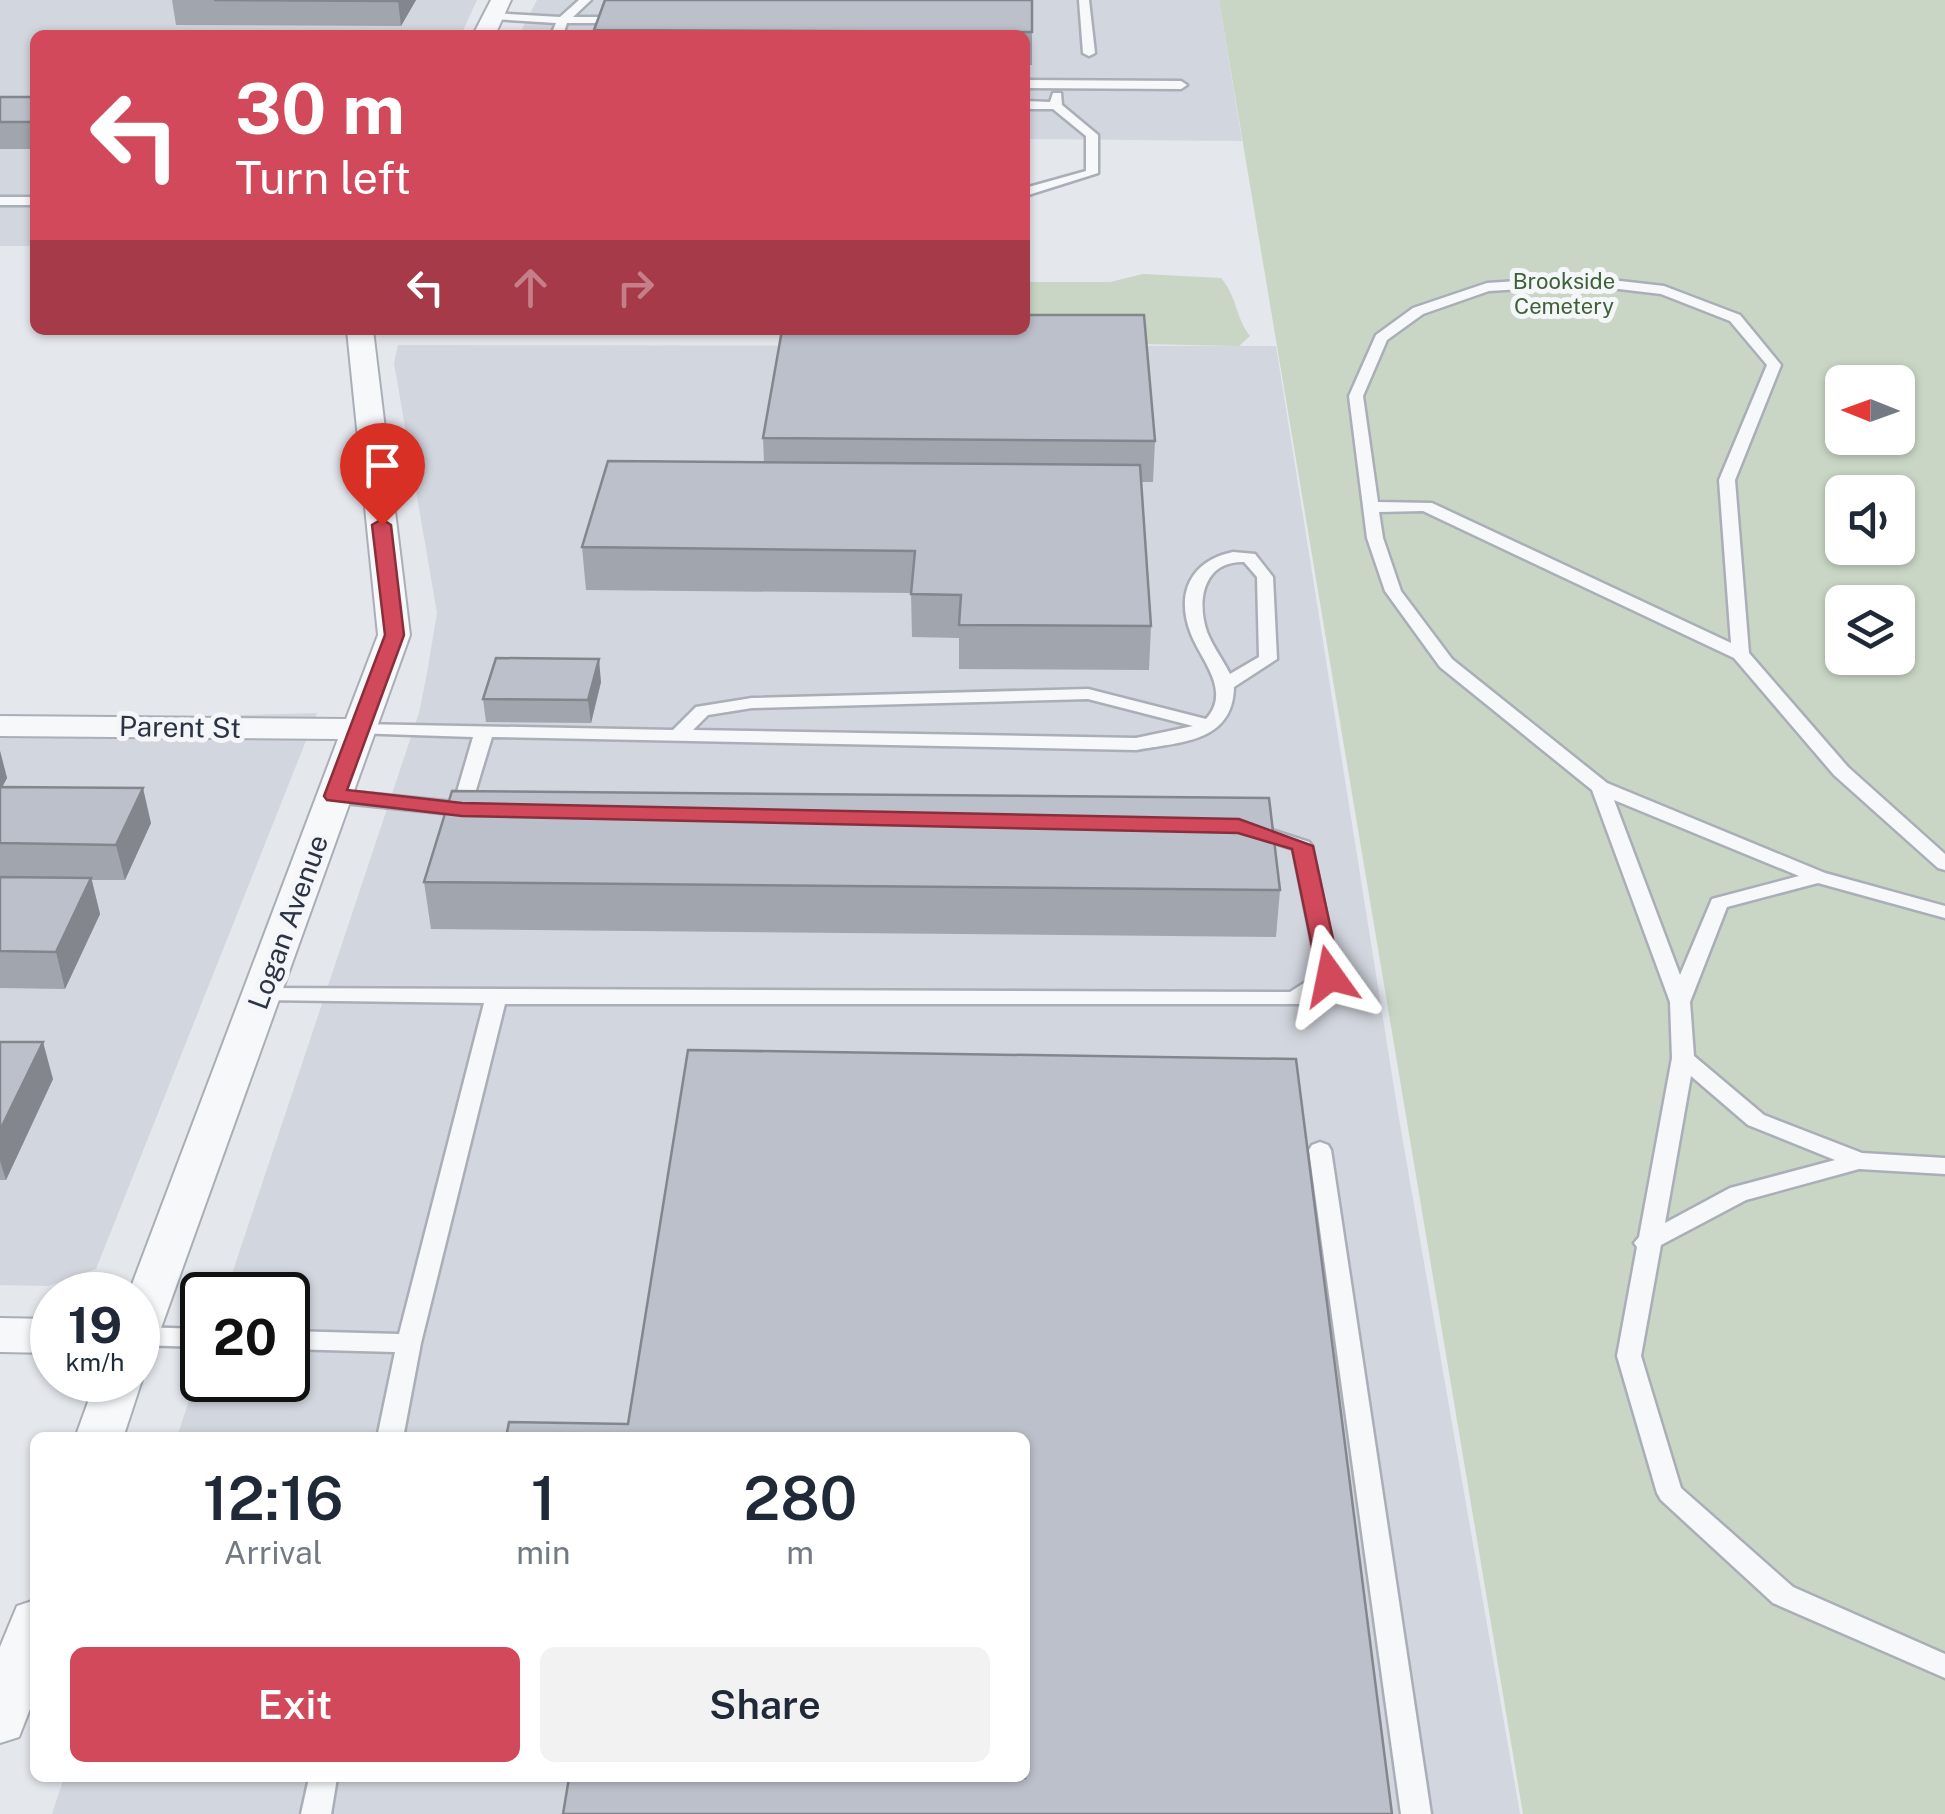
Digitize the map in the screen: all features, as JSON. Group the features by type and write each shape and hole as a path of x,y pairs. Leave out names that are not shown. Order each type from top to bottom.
{"street":[{"name":"Logan Avenue","path":"159,1272 394,635 361,335"},
{"name":"Parent St","path":"0,726 359,729"},
{"path":"0,1335 30,1336"},
{"path":"101,1432 111,1402"},
{"path":"0,1721 30,1635"}],"lane":[{"path":"559,30 563,20 586,0"},
{"path":"1084,0 1089,53"},
{"path":"493,17 636,20"},
{"path":"1030,84 1180,85"},
{"path":"1056,106 1058,84"},
{"path":"1030,106 1056,106 1092,135 1092,173 1030,191"},
{"path":"0,200 30,200"},
{"path":"1740,654 1727,480 1774,365 1735,318 1664,290 1585,282 1487,287 1418,312 1382,338 1356,396 1375,538 1393,591 1446,664 1600,787 1818,877 1945,912"},
{"path":"1372,508 1426,506 1740,654 1841,771 1945,864"},
{"path":"359,729 1136,744 1209,725 1221,712 1225,685 1198,628 1195,600 1200,576 1212,560 1230,555 1249,557 1265,578 1268,659 1225,685"},
{"path":"677,736 702,711 752,702 1088,694 1209,725"},
{"path":"462,809 484,732"},
{"path":"1600,787 1680,1002 1684,1058 1646,1243 1629,1356 1670,1493 1783,1596 1945,1666"},
{"path":"334,796 501,810"},
{"path":"262,992 496,997 1295,999 1330,976 1302,846 1239,826 1219,826"},
{"path":"1680,1002 1719,903 1818,877"},
{"path":"391,1432 408,1343 496,997"},
{"path":"1684,1058 1756,1120 1859,1161 1945,1166"},
{"path":"1320,1150 1416,1814"},
{"path":"1646,1243 1738,1194 1859,1161"},
{"path":"310,1341 408,1343"},
{"path":"316,1814 322,1782"}],"shaded area":[{"path":"0,0 477,0 463,30 30,30 30,246 0,246"},
{"path":"537,0 1219,0 1242,141 1030,139 1030,30 522,30"},
{"path":"398,345 1276,346 1398,1113 1520,1814 52,1814 63,1782 1030,1782 1030,1432 179,1432 189,1402 310,1402 310,1272 233,1272 419,713 437,613 394,363"},
{"path":"317,713 96,1269 30,1272 30,1286 0,1285 0,722"}],"green space":[{"name":"Brookside Cemetery","path":"1219,0 1945,0 1945,1814 1523,1814"},
{"path":"1143,274 1221,278 1250,336 1239,346 1041,342 1030,334 1030,282 1110,282"}],"building":[{"path":"214,0 399,0 398,1"},
{"path":"605,0 1032,0 1032,32 594,30"},
{"path":"0,97 30,97 30,122 0,122"},
{"path":"1030,315 1144,315 1155,441 763,438 781,335 1030,335"},
{"path":"608,461 1140,465 1151,626 959,625 961,595 911,594 915,551 582,547"},
{"path":"496,658 599,659 588,700 483,699"},
{"path":"0,787 143,788 116,845 0,843"},
{"path":"452,791 1269,798 1280,890 424,882"},
{"path":"0,877 91,878 56,952 0,951"},
{"path":"0,1042 43,1042 0,1130"},
{"path":"688,1050 1296,1059 1392,1814 563,1814 568,1782 1030,1782 1030,1432 507,1432 509,1422 628,1424"}],"route":[{"path":"382,525 394,635 334,796 462,809 1239,826 1302,846 1330,976"}]}
